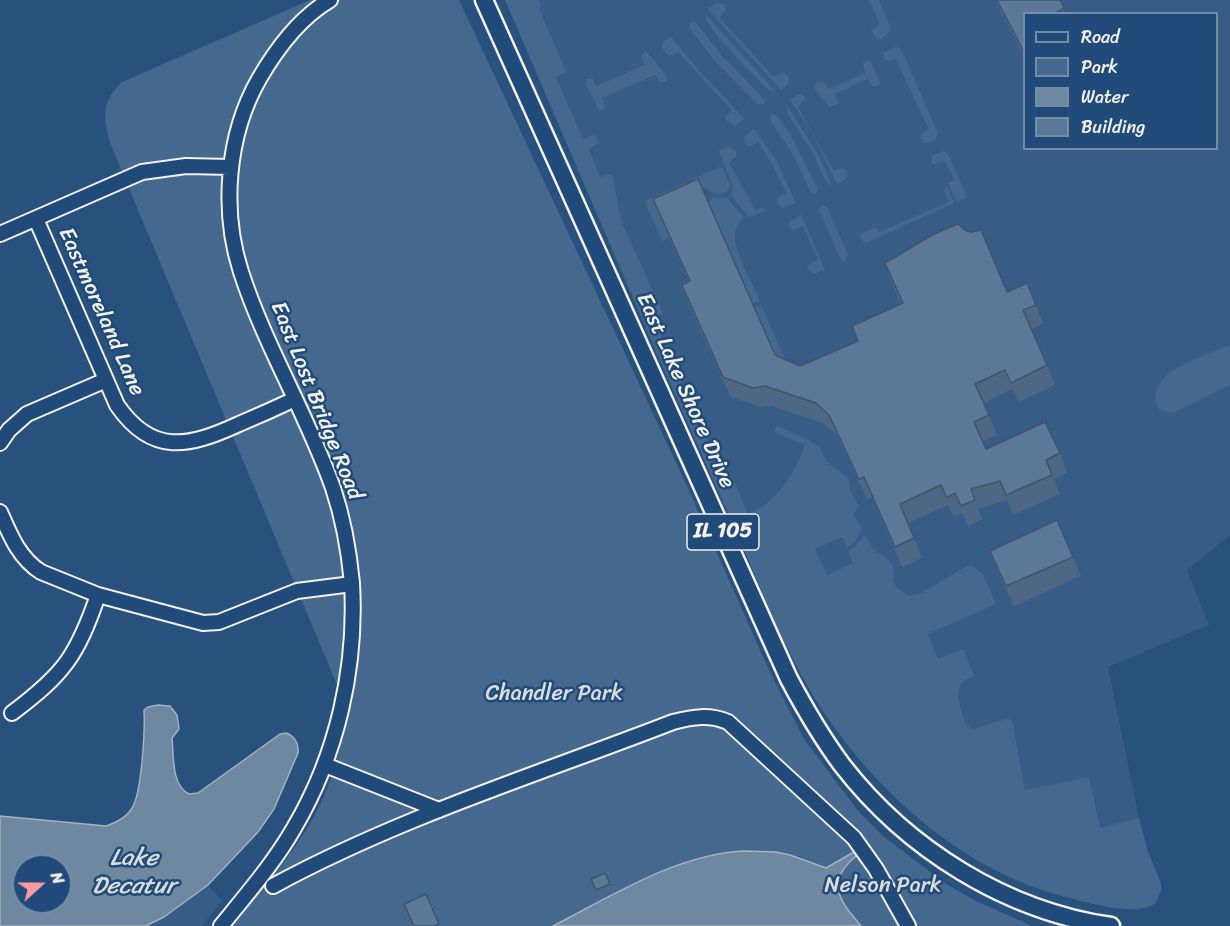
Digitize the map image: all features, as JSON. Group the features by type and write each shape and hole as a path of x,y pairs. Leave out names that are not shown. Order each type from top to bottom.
{"main road":[{"name":"East Lake Shore Drive","path":"484,0 789,679 812,722 843,766 873,799 909,833 955,868 1001,893 1047,911 1111,926"}],"street":[{"name":"East Lost Bridge Road","path":"220,926 293,830 325,765 339,722 353,627 352,584 346,538 335,496 240,271 231,217 231,167 234,144 247,102 266,67 293,30 330,0"},
{"path":"0,234 142,172 186,165 231,167"},
{"name":"Eastmoreland Lane","path":"36,219 117,405 137,429 150,438 189,443 204,439 295,399"},
{"path":"0,443 13,425 27,414 106,380"},
{"path":"0,512 16,546 33,567 55,579 98,595 194,621 211,623 227,619 297,591 352,584"},
{"path":"12,713 38,694 65,667 80,643 98,595"},
{"path":"273,886 327,857 439,810 673,722 698,716 718,718 728,722 854,838 871,861 908,926"},
{"path":"325,765 439,810"}],"shaded area":[{"path":"505,0 1230,0 1230,535 1187,570 1209,625 1108,667 1140,823 1148,852 1161,883 1161,891 1155,904 1138,910 1081,901 1046,891 975,859 909,809 875,777 823,712 787,646 655,351"},
{"path":"208,885 222,901 202,926 146,926 164,917"}],"green space":[{"name":"Chandler Park","path":"310,0 459,0 688,488 769,670 804,739 858,811 883,836 946,884 976,901 1032,926 861,926 847,908 839,891 841,874 856,856 854,853 826,868 776,852 743,851 713,855 670,868 553,926 233,926 291,852 320,805 333,771 348,711 110,143 105,117 110,96 122,82"},
{"path":"505,0 539,0 541,6 539,9 565,69 565,73 556,77 583,139 596,136 598,143 589,149 600,177 609,174 613,176 621,221 663,313 654,320 716,459 734,481 748,514 768,502 784,486 805,445 774,432 776,426 806,438 820,447 827,462 849,479 851,492 859,506 853,515 862,528 855,542 847,548 842,537 815,549 827,575 853,563 848,551 855,547 864,535 877,552 891,562 894,569 893,582 909,596 921,593 967,566 978,570 986,580 996,604 928,634 938,659 963,649 974,676 963,681 959,689 960,704 966,725 974,729 1006,719 1012,720 1025,790 1089,777 1100,828 1139,818 1148,852 1161,883 1161,891 1155,904 1134,909 1096,905 1026,884 991,868 926,825 897,799 845,742 808,686 769,608"},
{"path":"869,0 879,0 891,28 887,35 880,39 875,37 871,30 880,24"},
{"path":"716,3 723,4 726,9 719,18 774,77 783,72 789,77 788,84 781,90 708,9"},
{"path":"705,14 776,92 769,90 732,53"},
{"path":"690,22 695,22 723,57 765,100 764,104 757,104 716,62 689,28"},
{"path":"671,37 700,72 745,119 735,126 726,120 726,116 732,110 678,52 669,56 662,49 663,42"},
{"path":"896,47 901,49 938,133 935,140 927,143 920,138 929,130 896,59 888,61 883,57 884,52"},
{"path":"646,51 667,76 667,81 660,83 655,75 602,98 605,107 604,110 599,110 586,84 587,78 593,79 596,86 645,65 641,56"},
{"path":"868,60 880,83 879,86 873,87 868,79 835,94 838,104 829,107 815,89 815,83 823,82 829,89 865,73 863,63"},
{"path":"798,94 803,95 805,99 798,107 833,170 842,168 847,171 847,178 837,184 811,131 790,100"},
{"path":"786,104 819,156 832,186 825,180 813,153 788,114"},
{"path":"771,114 776,115 792,137 818,189 816,194 811,193 792,153 770,120"},
{"path":"754,129 776,160 796,203 783,208 778,204 777,198 786,193 773,166 758,142 749,147 744,141 745,136"},
{"path":"729,147 735,150 737,156 729,162 755,210 764,208 766,211 749,217 732,196 733,186 719,151"},
{"path":"944,151 948,154 967,197 957,202 948,183 954,180 945,161 934,165 931,161 933,155"},
{"path":"720,167 730,185 727,192 716,194 692,182 693,179"},
{"path":"684,183 706,194 706,200 661,218 669,238 662,241 645,202"},
{"path":"947,188 954,203 866,243 863,242 859,235 876,227 879,232 949,202 944,190"},
{"path":"712,198 727,198 743,217 735,233 735,240 740,258 760,301 751,304 707,204"},
{"path":"823,205 827,207 848,255 843,262 819,210"},
{"path":"801,215 825,270 815,274 809,271 807,266 818,260 803,226 792,230 789,226 790,221"},
{"path":"761,305 794,379 782,374 753,308"},
{"path":"1230,345 1230,385 1173,413 1160,410 1156,397 1158,386 1166,376 1192,361"}],"water":[{"name":"Lake Decatur","path":"158,705 170,706 177,715 179,729 172,738 174,769 179,784 189,794 198,793 280,734 286,733 292,736 298,746 298,753 274,809 258,832 208,885 164,917 146,926 0,926 0,816 106,826 124,817 132,808 138,789 144,710"},
{"path":"743,851 776,852 826,868 854,852 856,856 846,865 838,883 842,899 861,926 553,926 621,890 669,869 693,860"}],"building":[{"path":"997,0 1060,0 1064,8 1057,12 1023,12 1023,50"},
{"path":"698,179 775,355 800,366 858,341 852,326 903,303 885,263 934,234 958,224 966,231 981,230 1007,292 1027,283 1036,305 1023,310 1047,365 1011,383 1005,370 975,384 989,415 974,422 986,449 1045,422 1060,453 1046,460 1052,475 1006,495 1000,481 971,489 975,500 961,506 955,493 947,498 941,485 900,504 914,538 895,547 864,477 859,479 829,415 816,403 765,386 753,388 723,377 682,285 690,281 653,199"},
{"path":"1057,520 1073,557 1006,586 990,551"},
{"path":"605,873 610,884 596,890 591,879"},
{"path":"426,894 439,924 414,926 404,904"}],"park label":[{"name":"Nelson Park","path":"883,886"}]}
